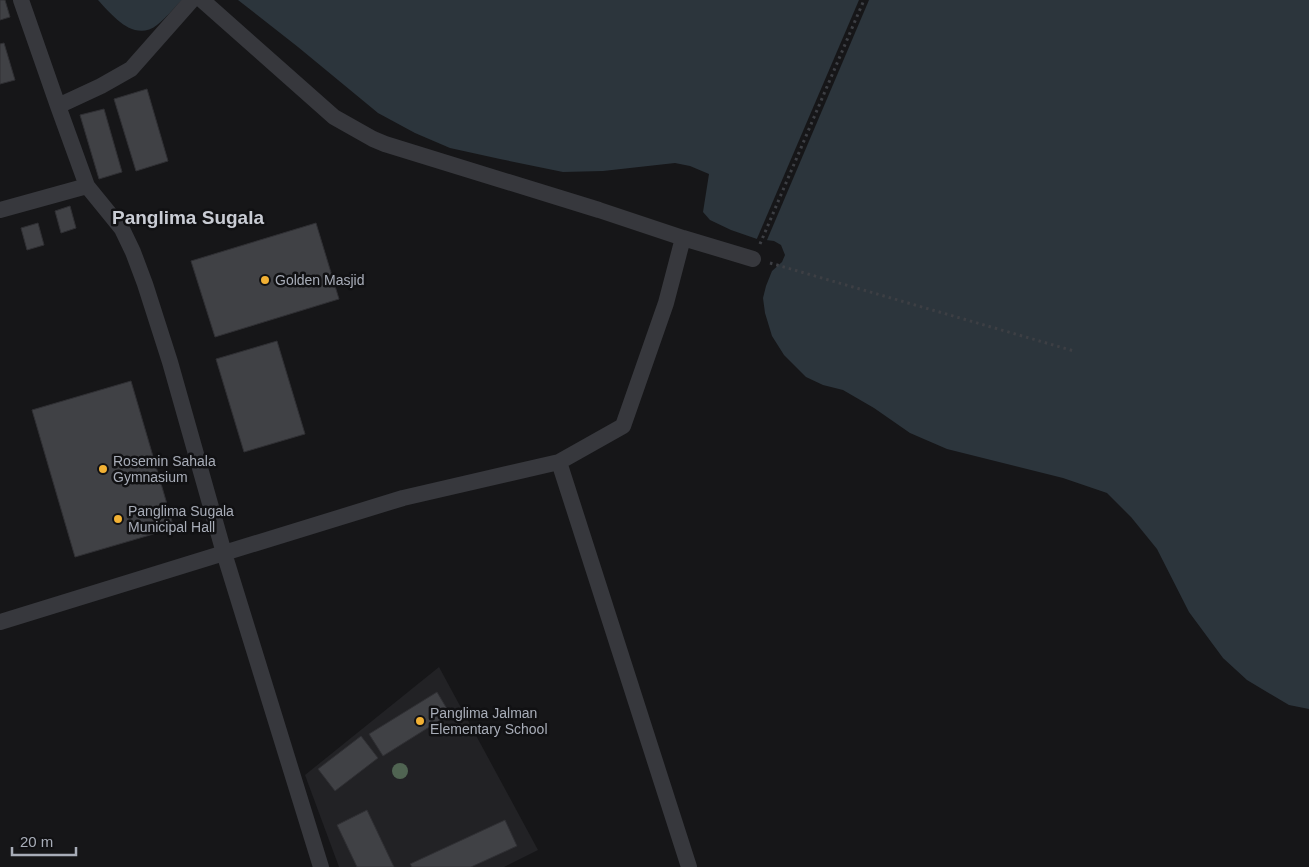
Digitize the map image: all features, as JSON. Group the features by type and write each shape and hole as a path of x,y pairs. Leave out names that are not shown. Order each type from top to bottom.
{"street":[{"path":"21,0 87,186 122,229 146,284 224,553 320,867"},
{"path":"58,106 101,86 131,69 192,0"},
{"path":"202,0 334,117 372,139 753,259"},
{"path":"0,210 87,186"},
{"path":"0,622 403,498 559,462 623,426 666,303 683,238"},
{"path":"559,462 689,867"}],"path":[{"path":"864,0 753,259 1074,350"}],"shaded area":[{"path":"98,0 182,0 157,25 148,30 140,31 124,25"},
{"path":"238,0 1309,0 1309,709 1289,705 1247,680 1223,658 1189,612 1157,549 1131,517 1107,493 1063,478 947,449 910,433 874,408 843,390 823,385 806,377 784,355 772,336 765,313 763,298 766,286 772,271 782,262 785,255 781,245 774,241 757,239 731,230 710,220 703,212 709,174 690,166 675,163 603,171 563,172 450,148 415,133 378,113"},
{"name":"Panglima Jalman Elementary School","path":"439,667 538,850 504,867 339,867 305,775"}],"pier":[{"path":"859,0 869,0 767,240 766,242 756,241"}],"building":[{"path":"0,0 5,0 10,17 0,20"},
{"path":"4,43 15,80 0,84 0,44"},
{"path":"147,89 168,161 136,171 114,99"},
{"path":"104,109 122,172 99,179 80,115"},
{"path":"70,206 76,228 61,233 55,211"},
{"path":"38,223 44,245 27,250 21,228"},
{"name":"Golden Masjid","path":"316,223 339,299 215,337 191,261"},
{"path":"277,341 305,434 244,452 216,359"},
{"name":"Rosemin Sahala Gymnasium","path":"131,381 174,528 75,557 32,410"},
{"path":"437,692 450,714 383,756 369,734"},
{"path":"361,736 378,758 335,791 318,769"},
{"path":"367,810 394,867 357,867 337,825"},
{"path":"505,820 517,846 471,867 412,867 410,864"}],"place":[{"name":"Golden Masjid","path":"265,280"},
{"name":"Rosemin Sahala Gymnasium","path":"103,469"},
{"name":"Panglima Sugala Municipal Hall","path":"118,519"},
{"name":"Panglima Jalman Elementary School","path":"420,721"}],"district":[{"name":"Panglima Sugala","path":"188,217"}]}
